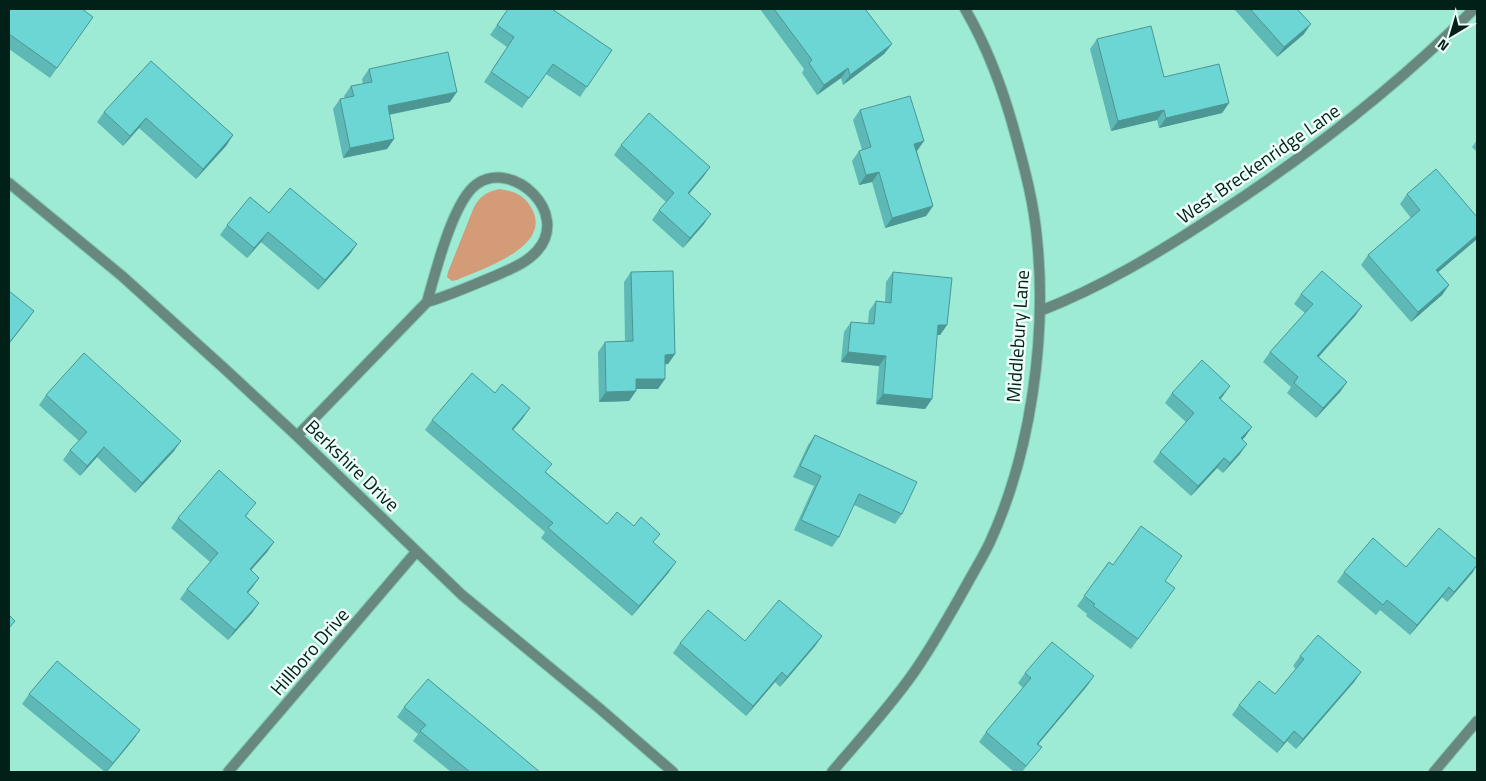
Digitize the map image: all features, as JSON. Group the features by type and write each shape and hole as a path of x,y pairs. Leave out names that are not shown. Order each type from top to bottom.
{"street":[{"name":"Middlebury Lane","path":"832,772 912,675 947,621 990,542 1016,467 1029,414 1036,368 1040,311 1038,243 1026,175 1005,99 977,30 965,9"},
{"name":"West Breckenridge Lane","path":"1040,311 1114,278 1182,238 1235,203 1346,124 1474,9"},
{"path":"298,436 427,302 458,208 467,193 478,183 490,179 505,178 518,182 537,198 548,222 546,237 538,250 516,268 454,294 427,302"},
{"name":"Berkshire Drive","path":"9,183 122,276 298,436 462,595 600,708 673,772"},
{"name":"Hillboro Drive","path":"228,772 416,552"},
{"path":"1434,772 1477,721"}],"shaded area":[{"path":"499,189 519,195 530,206 536,224 532,236 523,246 496,263 452,281 447,277 448,272 474,207 484,195"}],"building":[{"path":"9,9 82,9 93,17 57,68 9,34"},
{"path":"508,9 552,9 612,50 587,87 553,64 529,98 491,72 514,37 497,25"},
{"path":"774,9 865,9 892,44 850,75 848,68 824,85 809,63 812,60"},
{"path":"1250,9 1297,9 1311,24 1284,47"},
{"path":"1151,26 1164,77 1219,64 1229,103 1166,118 1164,110 1118,121 1097,39"},
{"path":"448,52 457,92 388,106 394,139 350,148 340,99 354,96 351,86 372,82 369,69"},
{"path":"151,61 233,135 203,169 146,118 130,136 104,112"},
{"path":"910,96 924,141 914,144 933,206 892,218 879,172 866,175 859,151 871,147 860,110"},
{"path":"649,113 710,167 688,193 711,214 690,238 659,210 674,193 621,145"},
{"path":"1436,169 1477,217 1477,235 1436,270 1449,285 1418,312 1368,255 1420,210 1407,194"},
{"path":"290,188 357,244 325,280 268,232 254,248 227,225 250,197 269,213"},
{"path":"673,271 675,354 665,355 665,379 636,379 636,391 606,392 605,342 633,341 631,272"},
{"path":"1322,271 1362,306 1317,356 1347,382 1323,408 1294,383 1298,377 1270,352 1313,304 1301,294"},
{"path":"893,272 952,278 947,325 938,325 932,399 883,394 886,356 848,352 851,322 874,324 876,301 891,303"},
{"path":"9,291 34,311 9,343"},
{"path":"84,353 181,441 142,483 104,447 87,466 70,450 87,432 46,395"},
{"path":"1202,360 1230,386 1219,398 1252,427 1241,438 1247,444 1230,463 1224,458 1198,486 1160,452 1194,413 1172,393"},
{"path":"472,373 495,393 502,384 530,408 512,429 552,464 545,472 607,524 617,512 634,526 641,517 660,534 653,542 676,562 639,606 548,528 553,523 432,420"},
{"path":"815,435 917,482 902,514 859,494 839,537 801,520 821,476 800,466"},
{"path":"219,470 256,503 245,516 274,542 250,569 259,578 247,592 259,603 235,630 187,589 218,553 178,518"},
{"path":"1141,526 1182,556 1165,581 1175,588 1138,639 1093,606 1095,604 1084,596 1109,562 1113,565"},
{"path":"1439,528 1477,560 1477,565 1454,592 1449,587 1417,625 1387,600 1383,605 1344,572 1373,538 1406,567"},
{"path":"779,600 822,636 787,677 782,672 753,706 680,643 708,610 745,641"},
{"path":"9,615 15,621 9,628"},
{"path":"1318,635 1361,672 1303,739 1294,731 1284,743 1239,705 1259,681 1275,694 1304,659 1300,656"},
{"path":"1052,642 1094,676 1037,744 1042,747 1026,766 986,732 1031,678 1025,673"},
{"path":"57,661 140,730 113,763 29,694"},
{"path":"428,679 540,772 470,772 420,731 426,725 404,707"}]}
